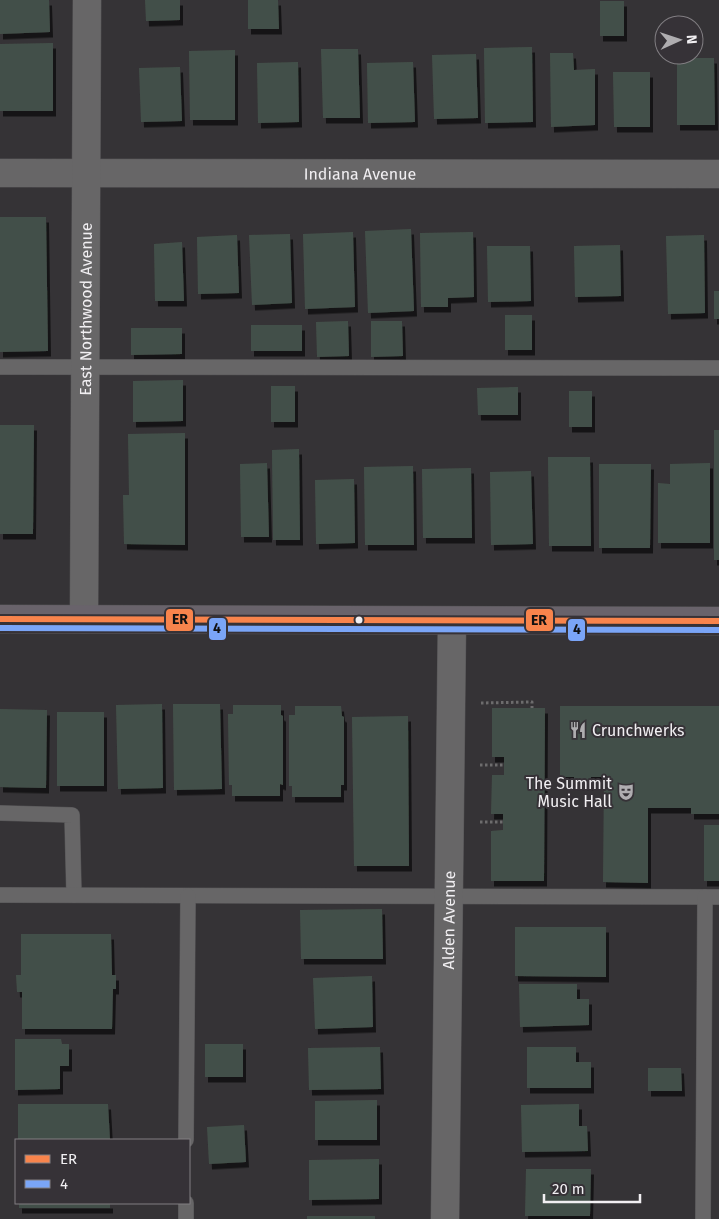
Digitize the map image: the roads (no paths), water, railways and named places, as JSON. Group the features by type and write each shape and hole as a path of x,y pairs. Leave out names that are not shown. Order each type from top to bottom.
{"main road":[{"path":"0,619 719,621"}],"street":[{"name":"East Northwood Avenue","path":"84,619 87,0"},
{"name":"Indiana Avenue","path":"0,173 719,174"},
{"name":"Alden Avenue","path":"445,1219 452,621"}],"lane":[{"path":"0,367 719,368"},
{"path":"0,813 72,816 74,895"},
{"path":"0,895 712,897 703,1219"},
{"path":"186,1139 188,896"},
{"path":"186,1204 186,1219"}],"place":[{"name":"Crunchwerks","path":"578,730"},
{"name":"The Summit Music Hall","path":"626,792"}]}
